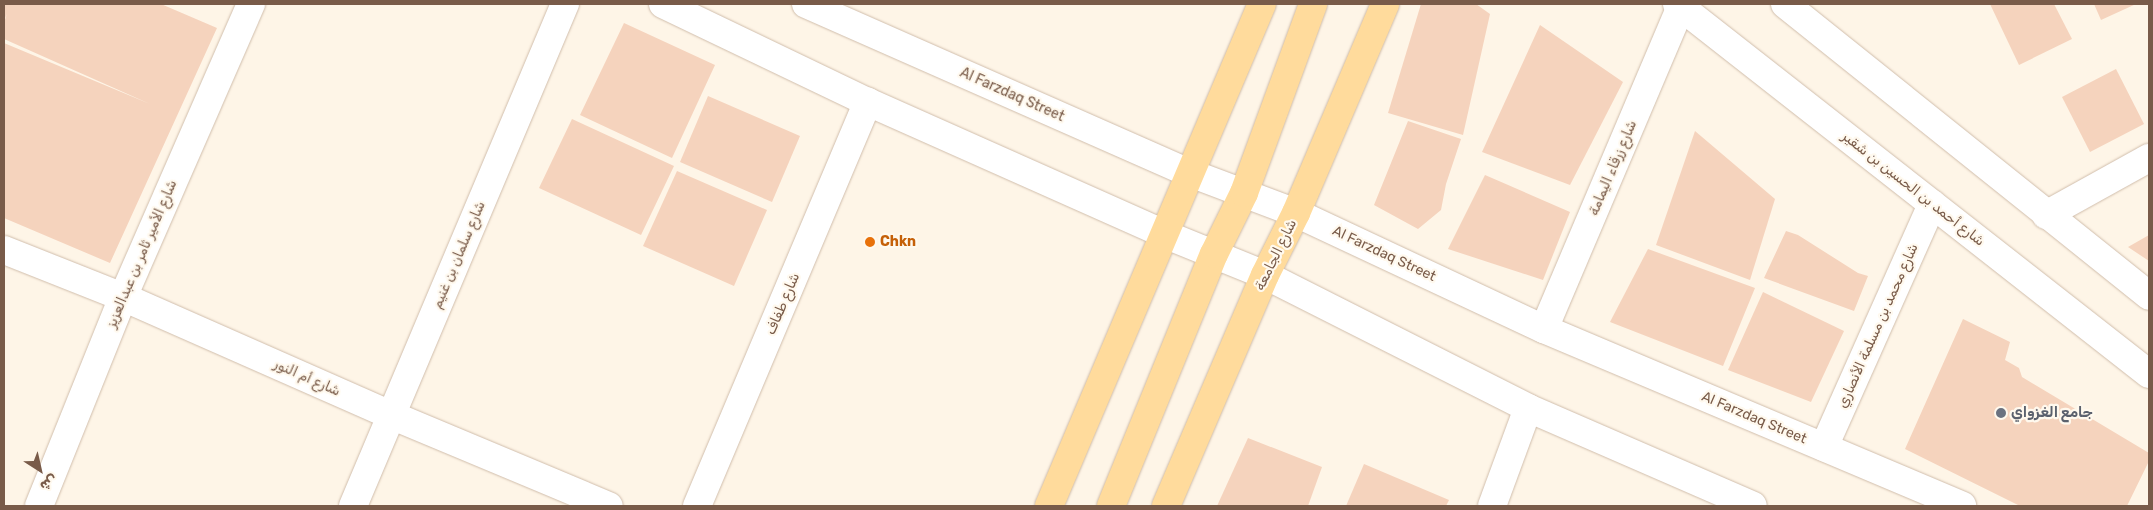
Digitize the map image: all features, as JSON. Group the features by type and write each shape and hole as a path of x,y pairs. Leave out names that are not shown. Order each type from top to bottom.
{"main road":[{"path":"1049,506 1262,4"},
{"path":"1111,506 1214,254 1244,193 1313,4"},
{"name":"شارع الجامعة","path":"1166,506 1265,275 1296,212 1385,4"}],"street":[{"name":"شارع الأمير ثامر بن عبدالعزيز","path":"39,506 123,297 251,4"},
{"name":"شارع سلمان بن غنيم","path":"353,506 565,4"},
{"path":"663,4 868,102 1164,234 1265,275 1528,408 1753,506"},
{"name":"Al Farzdaq Street","path":"806,4 1190,173 1296,212 1544,329 1962,506"},
{"name":"شارع أحمد بن الحسين بن شقير","path":"1679,6 2149,374"},
{"name":"شارع زرقاء اليمامة","path":"1544,329 1679,6"},
{"path":"1794,6 2046,215 2149,296"},
{"name":"شارع طفاف","path":"697,506 868,102"},
{"path":"2046,215 2149,158"},
{"name":"شارع محمد بن مسلمة الأنصاري","path":"1824,447 1932,204"},
{"name":"شارع أم النور","path":"4,250 123,297 392,415 610,506"},
{"path":"1492,506 1528,408"}],"building":[{"path":"4,4 161,4 217,28 110,263 4,218 4,43 150,104 4,39 4,22 7,14 4,20"},
{"path":"1421,4 1476,4 1490,14 1463,135 1388,113"},
{"path":"1990,4 2054,4 2072,39 2019,65"},
{"path":"2094,4 2136,4 2101,20"},
{"path":"624,23 715,65 672,158 580,115"},
{"path":"1540,25 1623,82 1570,185 1482,152"},
{"path":"2116,69 2144,124 2090,152 2062,97"},
{"path":"708,96 800,136 772,202 680,162"},
{"path":"572,119 674,166 641,235 539,188"},
{"path":"1408,121 1461,139 1446,184 1441,210 1418,229 1374,205"},
{"path":"1695,131 1775,199 1750,280 1656,245"},
{"path":"677,171 767,210 734,286 643,246"},
{"path":"1485,175 1570,212 1543,280 1448,249"},
{"path":"1786,231 1798,235 1858,273 1868,276 1854,311 1764,278"},
{"path":"2149,235 2149,261 2128,247"},
{"path":"1648,249 1755,288 1723,366 1610,322"},
{"path":"1763,292 1844,331 1811,402 1728,370"},
{"name":"جامع الغزواي","path":"1963,319 2010,342 2005,360 2019,368 2022,377 2149,453 2149,461 2127,506 2020,506 1905,449"},
{"path":"1248,438 1322,467 1308,506 1217,506"},
{"path":"1364,464 1449,500 1446,506 1346,506"}],"place":[{"name":"Chkn","path":"870,242"},
{"name":"جامع الغزواي","path":"2001,413"}]}
